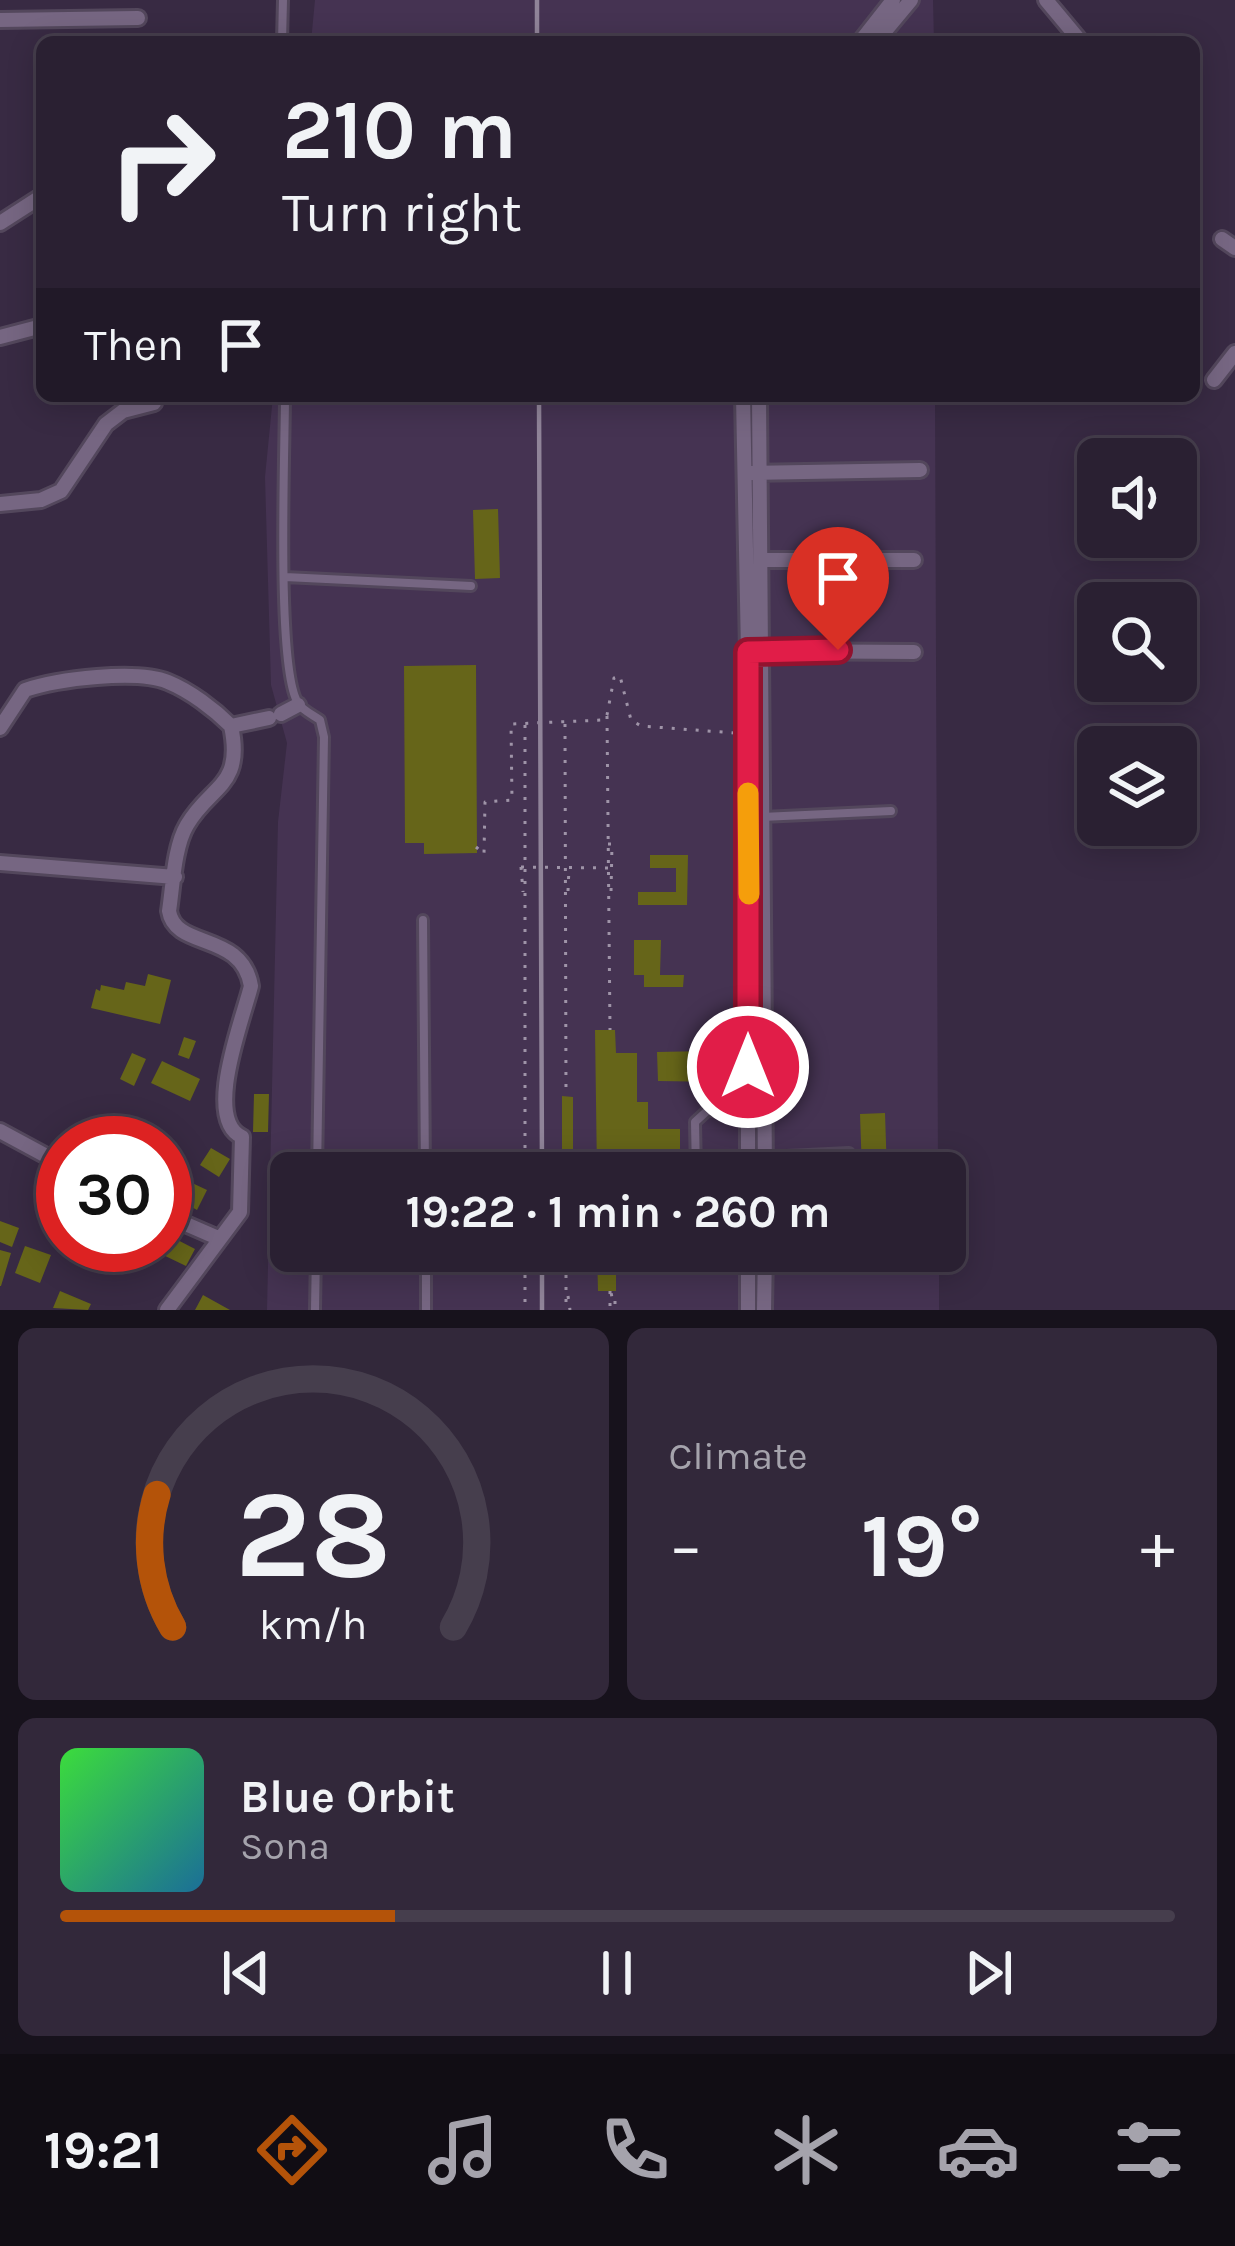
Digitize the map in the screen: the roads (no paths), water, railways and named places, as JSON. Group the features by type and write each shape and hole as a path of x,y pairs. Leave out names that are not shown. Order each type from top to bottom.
{"street":[{"path":"865,36 892,0"},
{"path":"881,36 911,0"},
{"path":"1046,0 1076,36"},
{"path":"0,20 138,18"},
{"path":"0,224 36,200"},
{"path":"0,337 36,328"},
{"path":"1214,380 1235,353"},
{"path":"744,402 762,560 748,734 756,817 748,1152"},
{"path":"758,402 752,473 765,1152"},
{"path":"0,504 41,500 61,491 106,424 123,411 154,403"},
{"path":"752,473 920,470"},
{"path":"762,560 914,560"},
{"path":"755,651 914,652"},
{"path":"0,728 26,690 52,683 127,678 172,684 231,725 234,738 227,780 186,825 169,911 182,934 202,937 235,956 250,975 222,1101 228,1125 242,1137 240,1212 167,1310"},
{"path":"231,725 275,716 298,705"},
{"path":"0,863 175,878"},
{"path":"0,1130 36,1151"},
{"path":"192,1227 218,1238"},
{"path":"748,1272 748,1310"},
{"path":"764,1272 764,1310"}],"lane":[{"path":"282,36 283,0"},
{"path":"285,402 285,577 291,682 298,705 320,720 323,737 317,1152"},
{"path":"285,577 471,586"},
{"path":"756,817 891,811"},
{"path":"423,920 425,1152"},
{"path":"696,1152 695,1122 707,1111 748,1110"},
{"path":"315,1310 316,1272"},
{"path":"426,1272 426,1310"}],"railway":[{"path":"537,0 537,36"},
{"path":"539,402 542,1152"},
{"path":"542,1272 542,1310"}]}
